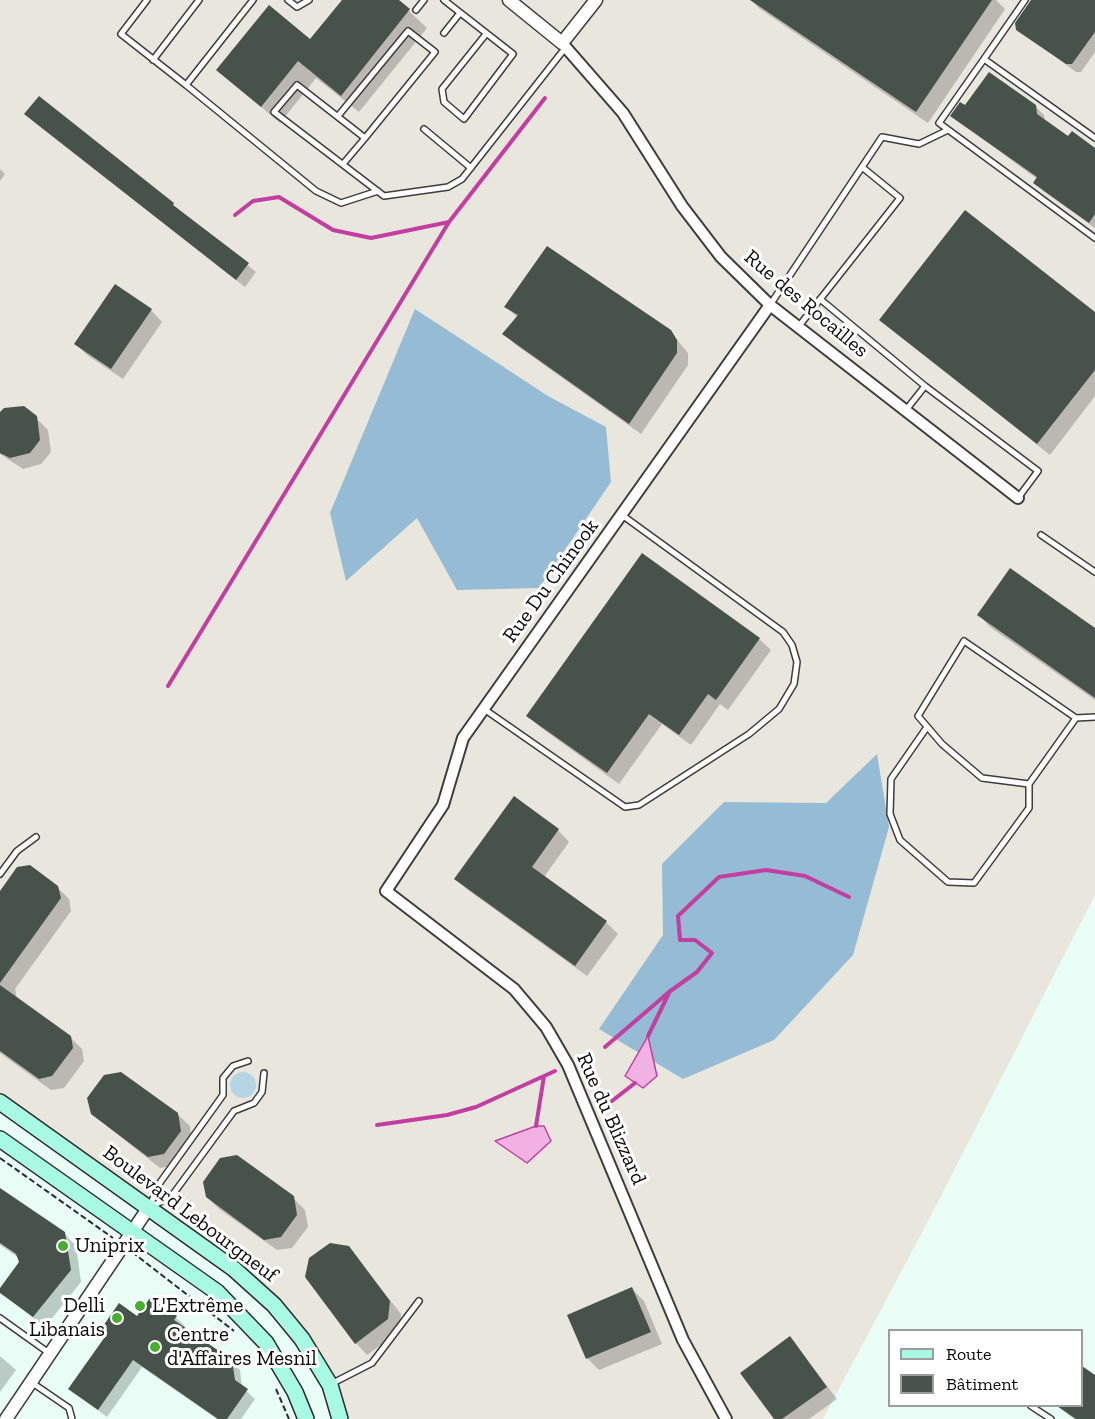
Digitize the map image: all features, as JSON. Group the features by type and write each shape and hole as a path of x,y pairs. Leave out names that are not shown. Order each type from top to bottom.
{"main road":[{"name":"Boulevard Lebourgneuf","path":"0,1102 234,1269 274,1305 302,1339 330,1385 340,1419"},
{"path":"0,1138 217,1292 266,1343 295,1392 306,1419"}],"street":[{"name":"Rue des Rocailles","path":"509,0 564,45 623,113 681,206 721,257 770,305 1018,498"},
{"path":"564,45 597,0"},
{"name":"Rue Du Chinook","path":"386,891 442,805 463,738 770,305"},
{"name":"Rue du Blizzard","path":"386,891 514,989 546,1027 568,1065 684,1340 726,1419"},
{"path":"2,1419 31,1382 149,1207"}],"lane":[{"path":"147,0 121,34 316,191 341,203 378,191"},
{"path":"153,60 199,0"},
{"path":"186,85 253,0"},
{"path":"288,0 297,7 309,0"},
{"path":"416,10 424,0"},
{"path":"444,0 513,54 464,119 444,102 442,89 486,33"},
{"path":"1025,0 939,123 1095,238"},
{"path":"444,33 460,13"},
{"path":"338,116 408,31 435,52 343,164"},
{"path":"365,138 297,85 274,112 384,196 447,187 462,179 564,45"},
{"path":"984,59 1095,138"},
{"path":"424,129 471,168"},
{"path":"770,305 882,136 919,144 948,130"},
{"path":"799,327 900,198 862,167"},
{"path":"820,299 925,386 1038,471 1018,498"},
{"path":"906,410 925,386"},
{"path":"484,709 625,807 639,805 658,793 749,734 779,709 794,684 797,662 792,645 783,632 622,516"},
{"path":"1041,535 1095,572"},
{"path":"1029,784 982,778 942,744 918,717 964,640 1076,718 1095,717"},
{"path":"927,727 891,779 890,814 900,840 948,882 974,883 1029,808 1029,784 1076,718"},
{"path":"0,874 17,851 36,837"},
{"path":"149,1207 159,1184 223,1095 223,1078 233,1066 248,1061"},
{"path":"149,1207 171,1197 234,1111 254,1103 262,1092 264,1073"},
{"path":"330,1385 372,1363 419,1301"},
{"path":"0,1318 50,1354"},
{"path":"31,1382 69,1408 72,1419"},
{"path":"1032,1407 1051,1419"}],"path":[{"path":"0,1158 113,1238"},
{"path":"141,1258 240,1337"},
{"path":"273,1382 289,1419"}],"shaded area":[{"path":"0,0 1095,0 1095,895 927,1223 823,1419 340,1419 330,1385 274,1305 0,1102"},
{"path":"415,309 548,396 606,427 611,482 539,588 457,590 417,518 346,581 330,513"},
{"path":"877,754 889,827 853,955 774,1040 683,1079 599,1029 663,935 662,864 724,802 826,803"},
{"path":"648,1036 657,1076 643,1088 625,1076"},
{"path":"243,1072 253,1075 256,1085 253,1095 243,1098 233,1095 230,1085 233,1075"},
{"path":"536,1126 544,1126 551,1141 527,1163 495,1141"}],"building":[{"path":"342,0 399,0 410,9 341,96 298,61 261,107 216,70 269,5 310,39"},
{"path":"750,0 992,0 916,112"},
{"path":"1031,0 1095,0 1095,32 1072,64 1066,64 1016,30 1015,23"},
{"path":"989,72 1036,105 1037,114 1068,136 1072,131 1095,148 1095,214 1089,223 1033,183 1037,177 950,116 960,102 965,105"},
{"path":"39,96 174,203 173,205 249,263 236,280 24,114"},
{"path":"965,210 1095,312 1095,370 1037,444 879,320"},
{"path":"547,246 671,330 677,340 677,353 629,424 502,334 518,315 504,307"},
{"path":"115,284 152,309 111,369 74,344"},
{"path":"24,406 37,416 40,440 30,453 10,458 0,453 0,412 4,408"},
{"path":"642,553 760,638 716,700 708,694 679,735 649,714 607,773 526,716"},
{"path":"1010,568 1095,628 1095,698 977,615"},
{"path":"514,796 559,829 532,867 607,921 575,966 454,879"},
{"path":"30,865 58,886 61,898 0,983 0,891 17,867"},
{"path":"0,985 71,1036 73,1048 52,1076 39,1079 0,1051"},
{"path":"121,1072 178,1113 181,1131 164,1154 148,1157 91,1114 87,1098 104,1075"},
{"path":"237,1155 294,1196 297,1215 281,1237 264,1240 206,1197 203,1182 220,1158"},
{"path":"0,1188 65,1232 71,1270 33,1317 0,1293 0,1288 19,1262 16,1254 0,1243"},
{"path":"330,1243 349,1246 390,1301 388,1319 355,1344 305,1277 309,1258"},
{"path":"632,1287 651,1332 586,1359 567,1315"},
{"name":"Centre d'Affaires Mesnil","path":"150,1298 177,1316 174,1320 232,1360 235,1380 248,1389 227,1419 218,1419 133,1360 98,1410 68,1389 107,1334 101,1329 119,1303 137,1316"},
{"path":"790,1336 827,1387 782,1419 774,1419 740,1373"},
{"path":"1083,1367 1095,1375 1095,1419 1076,1419 1058,1407 1083,1407"}],"waterway":[{"path":"168,686 449,222 545,98"},
{"path":"235,215 253,201 279,197 333,230 371,238 449,222"},
{"path":"605,1047 669,992 697,972 712,953 695,940 680,940 678,916 719,877 766,870 805,876 849,897"},
{"path":"648,1036 669,993"},
{"path":"377,1125 447,1115 476,1107 555,1071"},
{"path":"536,1126 544,1076"},
{"path":"612,1101 635,1083"}],"place":[{"name":"Uniprix","path":"63,1246"},
{"name":"L'Extrême","path":"140,1306"},
{"name":"Delli Libanais","path":"117,1318"},
{"name":"Centre d'Affaires Mesnil","path":"155,1347"}]}
